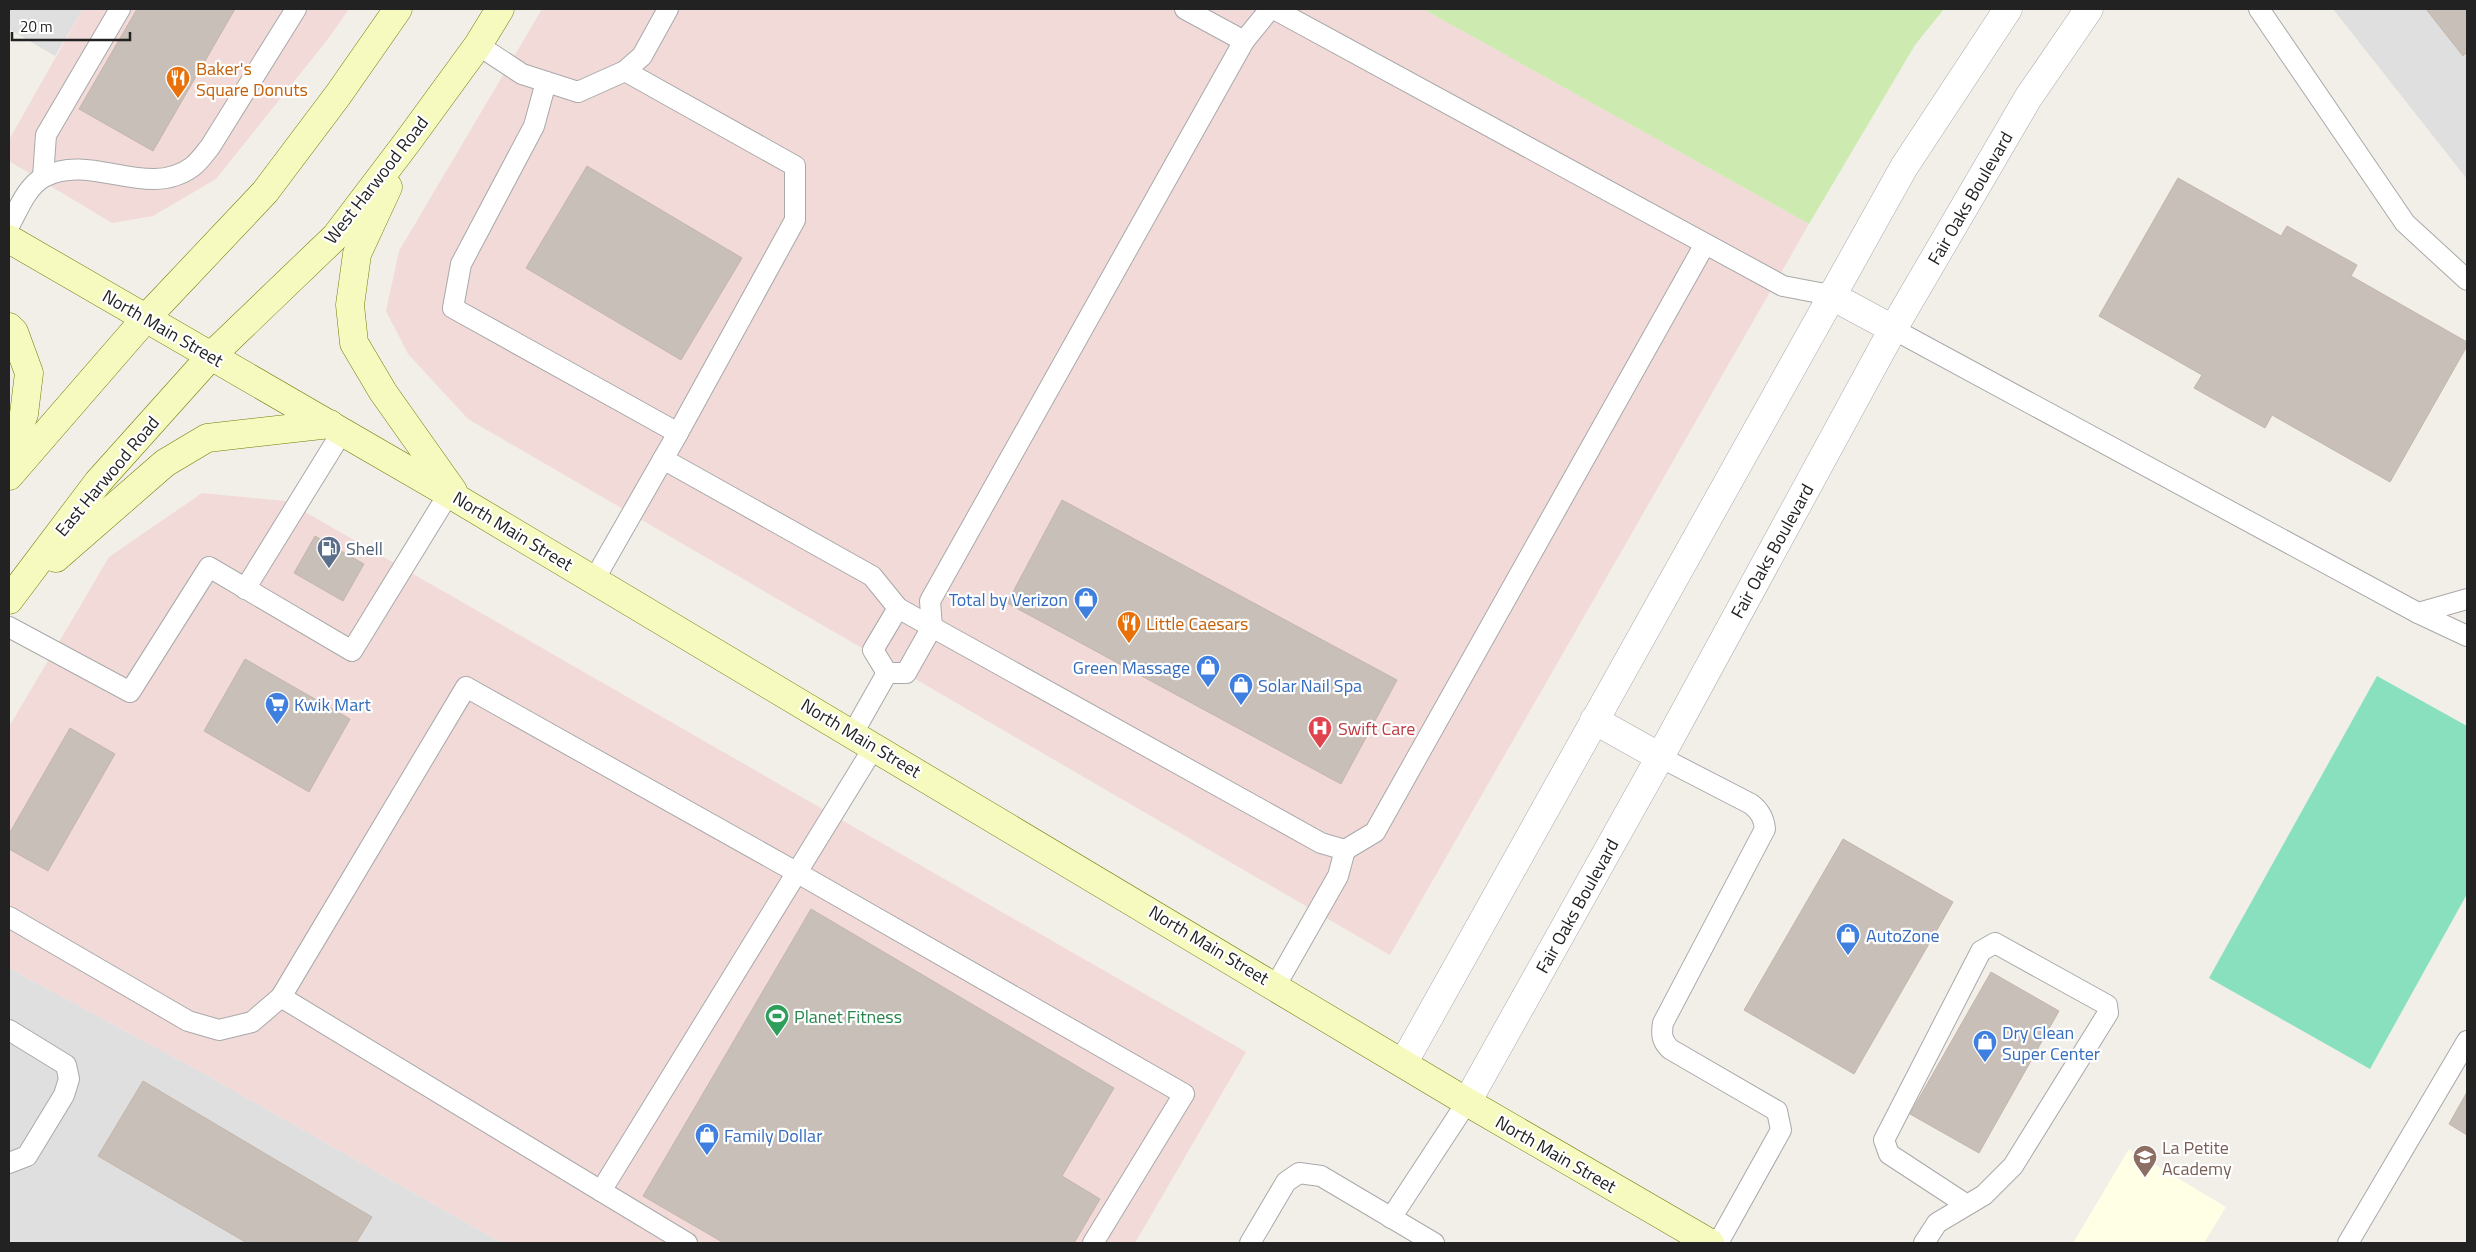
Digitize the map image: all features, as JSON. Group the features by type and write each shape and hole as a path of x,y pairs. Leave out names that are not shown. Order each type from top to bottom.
{"main road":[{"path":"9,476 146,318 264,192 338,95 398,9"},
{"name":"West Harwood Road","path":"211,356 336,236 478,45 500,9"},
{"path":"408,141 357,254 350,305 354,343 383,392 453,496"},
{"name":"North Main Street","path":"9,239 453,496 1276,985 1467,1102 1710,1243"},
{"path":"9,327 14,332 29,373 24,414 9,456"},
{"name":"East Harwood Road","path":"9,600 98,482 211,356"},
{"path":"9,600 165,463 207,438 336,428"}],"street":[{"path":"1404,1062 1830,295 1904,167 2008,9"},
{"name":"Fair Oaks Boulevard","path":"1467,1102 1660,757 1893,329 2028,98 2090,9"},
{"path":"1830,295 1893,329"},
{"path":"1594,720 1660,757"}],"lane":[{"path":"44,177 46,135 120,9"},
{"path":"9,226 27,194 44,177 70,168 148,180 167,178 192,167 210,147 296,9"},
{"path":"478,45 522,74 578,92 625,71 642,56 668,9"},
{"path":"1185,9 1244,41"},
{"path":"888,673 906,673 932,627 930,601 1244,41 1270,9"},
{"path":"1274,9 1783,286 1830,295"},
{"path":"2260,9 2405,223 2467,280"},
{"path":"594,580 678,433 795,220 795,166 625,71"},
{"path":"546,82 534,126 461,264 453,308 678,433"},
{"path":"1276,985 1338,876 1345,850 1375,832 1705,244"},
{"path":"1893,329 2418,613 2467,636"},
{"path":"245,589 336,428"},
{"path":"663,458 872,576 898,608 1321,843 1345,850"},
{"path":"9,627 130,692 209,567 352,651 453,496"},
{"path":"2418,613 2467,599"},
{"path":"888,673 873,650 898,608"},
{"path":"601,1191 796,872 864,740 888,673"},
{"path":"9,917 188,1021 219,1030 252,1022 280,997 466,687 796,872 1184,1094 1093,1243"},
{"path":"1660,757 1751,804 1758,810 1764,821 1765,829 1663,1023 1661,1033 1663,1042 1670,1050 1777,1111 1780,1119 1781,1130 1718,1243"},
{"path":"1924,1243 1936,1223 1967,1205 1984,1195 2014,1166 2108,1013 2107,1005 1995,943 1981,951 1884,1140 1889,1154 1967,1205"},
{"path":"280,997 687,1243"},
{"path":"9,1030 66,1064 70,1079 64,1096 27,1156 9,1163"},
{"path":"2348,1243 2467,1041"},
{"path":"1392,1218 1467,1102"},
{"path":"1250,1243 1286,1182 1299,1173 1321,1176 1434,1243"}],"shaded area":[{"path":"9,9 83,9 55,56 9,29"},
{"path":"83,9 349,9 328,39 216,179 153,216 112,223 9,161 9,140"},
{"path":"542,9 1423,9 1809,224 1390,955 468,419 408,354 386,311 399,251"},
{"path":"2333,9 2467,9 2467,179"},
{"path":"202,493 286,501 1246,1052 1135,1243 502,1243 203,1073 9,968 9,727 109,557"},
{"path":"9,968 203,1073 502,1243 9,1243"},
{"name":"La Petite Academy","path":"2129,1149 2226,1207 2204,1243 2073,1243"}],"green space":[{"path":"1423,9 1944,9 1915,45 1809,224"},
{"path":"2377,676 2467,726 2467,894 2370,1069 2209,978"}],"building":[{"path":"137,9 235,9 153,151 79,109"},
{"path":"2426,9 2467,9 2467,52 2463,56"},
{"path":"587,166 742,258 681,360 526,268"},
{"path":"2178,178 2281,236 2287,226 2357,265 2351,276 2467,342 2467,346 2390,482 2272,415 2265,428 2194,388 2202,375 2099,316"},
{"path":"1062,500 1397,680 1341,784 1007,603"},
{"name":"Shell","path":"315,536 364,564 343,601 294,573"},
{"name":"Kwik Mart","path":"245,659 350,719 309,792 204,731"},
{"path":"70,728 115,754 48,871 9,849 9,834"},
{"name":"AutoZone","path":"1843,839 1953,902 1854,1074 1744,1010"},
{"path":"811,909 1114,1088 1062,1176 1100,1199 1074,1243 724,1243 643,1196"},
{"name":"Dry Clean Super Center","path":"1991,972 2059,1011 1979,1153 1910,1114"},
{"path":"143,1081 372,1217 356,1243 247,1243 98,1156"},
{"path":"2467,1092 2467,1135 2449,1124"}],"place":[{"name":"Baker's Square Donuts","path":"178,99"},
{"name":"Shell","path":"329,569"},
{"name":"Total by Verizon","path":"1086,620"},
{"name":"Little Caesars","path":"1129,644"},
{"name":"Green Massage","path":"1208,688"},
{"name":"Solar Nail Spa","path":"1241,706"},
{"name":"Kwik Mart","path":"277,725"},
{"name":"Swift Care","path":"1320,749"},
{"name":"AutoZone","path":"1848,956"},
{"name":"Planet Fitness","path":"777,1037"},
{"name":"Dry Clean Super Center","path":"1985,1063"},
{"name":"Family Dollar","path":"707,1156"},
{"name":"La Petite Academy","path":"2145,1178"}]}
